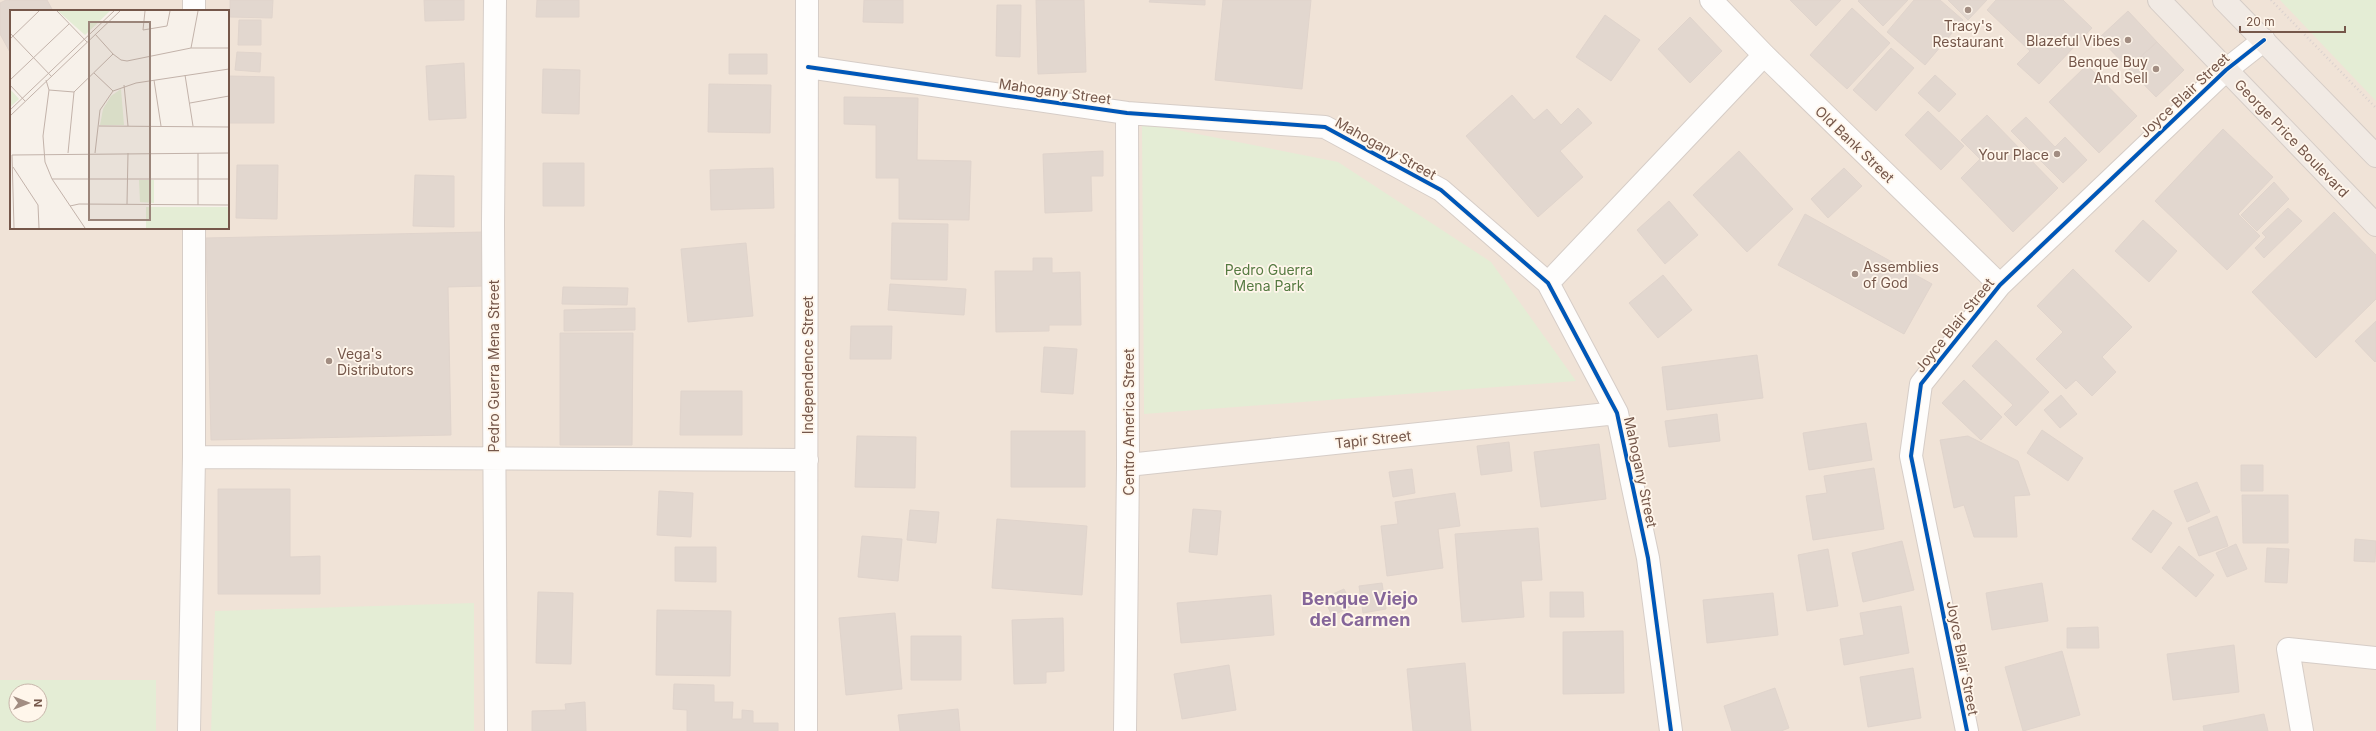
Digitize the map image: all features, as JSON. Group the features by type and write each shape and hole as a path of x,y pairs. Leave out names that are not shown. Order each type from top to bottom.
{"highway":[{"name":"George Price Boulevard","path":"2159,0 2376,225"},
{"path":"2224,0 2376,156"}],"street":[{"name":"Pedro Guerra Mena Street","path":"495,0 493,457 496,731"},
{"name":"Independence Street","path":"806,731 807,0"},
{"name":"Old Bank Street","path":"1711,0 1764,55 2000,285"},
{"name":"Joyce Blair Street","path":"1967,731 1911,456 1921,384 2000,285 2226,70 2264,40"},
{"path":"1548,283 1764,55"},
{"name":"Mahogany Street","path":"808,67 1127,113 1325,127 1441,190 1548,283 1618,413 1648,558 1671,731"},
{"name":"Centro America Street","path":"1125,731 1128,465 1127,113"},
{"path":"189,731 194,457 194,229"},
{"name":"Tapir Street","path":"1128,465 1618,413"},
{"path":"194,457 493,457 807,460"},
{"path":"2302,731 2288,649 2376,658"}],"path":[{"path":"2271,0 2376,108"}],"shaded area":[{"path":"0,0 2376,0 2376,731 0,731"}],"green space":[{"path":"2280,0 2376,0 2376,101"},
{"name":"Pedro Guerra Mena Park","path":"1142,123 1338,162 1491,262 1576,381 1144,414"},
{"path":"474,603 474,731 211,731 215,611"},
{"path":"0,680 156,680 156,731 0,731"}],"building":[{"path":"6,0 47,0 52,10 10,10 10,52 0,34 0,3"},
{"path":"230,0 273,0 272,18 230,17"},
{"path":"424,0 464,0 464,20 425,21"},
{"path":"537,0 579,0 579,17 536,17"},
{"path":"864,0 903,0 903,23 863,22"},
{"path":"1036,0 1084,0 1086,72 1038,74"},
{"path":"1150,0 1205,0 1205,5 1149,2"},
{"path":"1223,0 1311,0 1302,89 1215,80"},
{"path":"1790,0 1841,0 1816,26"},
{"path":"1908,0 1883,26 1858,1"},
{"path":"1914,0 1940,0 1963,20 1925,65 1887,32"},
{"name":"Tracy's Restaurant","path":"1948,0 1987,0 1968,20"},
{"path":"1996,0 2063,0 2092,28 2039,84 2017,64 2030,51 1987,10"},
{"path":"997,5 1021,5 1020,57 996,56"},
{"path":"1852,8 1890,43 1847,89 1810,55"},
{"name":"Blazeful Vibes","path":"2128,11 2157,42 2128,68 2099,38"},
{"path":"1605,15 1640,40 1611,81 1576,57"},
{"path":"1690,17 1722,51 1690,83 1658,49"},
{"path":"239,20 261,20 261,45 238,45"},
{"name":"Benque Buy And Sell","path":"2157,42 2184,70 2156,97 2128,68"},
{"path":"1891,48 1914,68 1876,111 1853,90"},
{"path":"237,52 261,53 260,72 235,70"},
{"path":"729,54 767,54 767,74 729,74"},
{"path":"464,63 466,118 429,120 426,66"},
{"path":"2087,65 2137,116 2099,153 2049,102"},
{"path":"543,69 580,70 579,114 542,113"},
{"path":"1935,75 1956,94 1939,112 1918,93"},
{"path":"229,76 274,77 274,123 229,123"},
{"path":"709,84 771,85 770,133 708,132"},
{"path":"1512,95 1534,120 1547,109 1561,125 1578,108 1592,123 1560,151 1583,177 1538,217 1466,136"},
{"path":"844,97 918,98 917,160 971,161 969,220 899,219 899,178 876,178 876,125 844,124"},
{"path":"1928,111 1964,146 1941,170 1905,135"},
{"path":"1987,115 2058,188 2013,232 1961,178 1980,159 1961,140"},
{"name":"Your Place","path":"2026,117 2055,147 2065,137 2087,160 2063,183 2011,131"},
{"path":"2223,129 2273,177 2238,214 2260,236 2227,270 2155,201"},
{"path":"1103,151 1103,176 1091,176 1092,211 1045,213 1043,154"},
{"path":"1739,151 1793,209 1747,252 1693,195"},
{"path":"543,163 584,163 584,206 543,206"},
{"path":"237,165 278,165 277,219 236,218"},
{"path":"773,168 774,208 711,210 710,170"},
{"path":"1844,168 1862,186 1828,218 1811,199"},
{"path":"415,175 454,176 454,227 413,226"},
{"path":"2274,182 2289,199 2257,231 2241,215"},
{"path":"1669,201 1698,235 1665,264 1637,230"},
{"path":"2288,208 2302,221 2264,258 2255,248 2266,237 2262,233"},
{"path":"2334,212 2376,255 2376,299 2316,358 2252,292"},
{"name":"Assemblies of God","path":"1805,214 1932,284 1904,334 1778,265"},
{"path":"2143,220 2177,251 2149,282 2115,251"},
{"path":"892,223 948,224 947,280 891,279"},
{"name":"Vega's Distributors","path":"483,232 484,286 448,287 451,435 211,440 206,238"},
{"path":"746,243 753,316 688,322 681,249"},
{"path":"1033,258 1052,258 1052,273 1080,272 1081,325 1049,325 1049,331 996,332 995,271 1033,271"},
{"path":"2073,269 2132,327 2102,357 2116,372 2092,396 2076,380 2066,389 2036,359 2063,332 2037,306"},
{"path":"1663,275 1692,310 1658,338 1629,303"},
{"path":"890,284 966,289 964,315 888,310"},
{"path":"563,287 628,288 627,305 562,304"},
{"path":"635,308 635,330 564,331 564,310"},
{"path":"2376,321 2376,361 2375,362 2355,341"},
{"path":"851,326 892,326 891,359 850,359"},
{"path":"560,333 633,333 632,445 560,445"},
{"path":"1996,340 2049,392 2016,426 2004,414 2013,405 1972,366"},
{"path":"1044,347 1077,349 1073,394 1041,392"},
{"path":"1757,355 1763,398 1667,410 1662,367"},
{"path":"1964,380 2002,417 1981,440 1942,403"},
{"path":"681,391 742,391 742,435 680,435"},
{"path":"2061,395 2077,414 2060,428 2044,410"},
{"path":"1717,414 1720,441 1669,447 1665,421"},
{"path":"1866,423 1872,460 1809,470 1803,433"},
{"path":"2042,430 2083,458 2068,481 2027,453"},
{"path":"1011,431 1085,431 1085,487 1011,487"},
{"path":"857,436 916,437 915,488 855,487"},
{"path":"1968,436 2018,461 2030,495 2014,496 2017,537 1974,537 1964,505 1954,508 1940,440"},
{"path":"1509,442 1512,471 1481,475 1477,446"},
{"path":"1599,444 1606,499 1541,507 1534,452"},
{"path":"2241,465 2263,465 2263,491 2241,491"},
{"path":"1874,468 1884,529 1813,540 1806,496 1827,493 1824,476"},
{"path":"1412,469 1415,493 1393,497 1389,472"},
{"path":"2197,482 2210,512 2187,522 2174,491"},
{"path":"218,489 290,489 290,557 320,556 320,594 218,594"},
{"path":"659,491 693,493 691,537 657,535"},
{"path":"1455,493 1460,526 1438,529 1443,568 1387,576 1381,526 1398,524 1395,502"},
{"path":"2242,495 2288,495 2288,543 2243,543"},
{"path":"1193,509 1221,511 1217,555 1189,552"},
{"path":"910,510 939,512 936,543 907,540"},
{"path":"2153,510 2172,523 2151,553 2132,539"},
{"path":"2217,516 2228,546 2199,556 2188,528"},
{"path":"997,519 1087,526 1082,595 992,588"},
{"path":"1538,528 1542,580 1521,581 1524,617 1462,622 1455,534"},
{"path":"862,536 902,539 898,581 858,577"},
{"path":"2355,539 2376,541 2375,562 2354,561"},
{"path":"1902,541 1914,590 1863,602 1852,553"},
{"path":"2236,544 2247,569 2227,577 2216,553"},
{"path":"2179,546 2214,575 2196,597 2162,568"},
{"path":"675,547 716,547 716,582 675,581"},
{"path":"2267,548 2289,549 2287,583 2265,582"},
{"path":"1828,549 1838,606 1807,611 1798,555"},
{"path":"1382,583 1386,609 1363,613 1359,586"},
{"path":"2042,583 2048,621 1992,630 1986,593"},
{"path":"1344,589 1352,606 1332,616 1324,598"},
{"path":"538,592 573,593 571,664 536,663"},
{"path":"1550,592 1583,592 1584,617 1550,617"},
{"path":"1773,593 1778,635 1707,643 1703,600"},
{"path":"1271,595 1274,635 1181,643 1177,603"},
{"path":"1901,606 1909,653 1844,665 1840,639 1864,635 1860,613"},
{"path":"657,610 731,611 730,676 656,675"},
{"path":"895,613 902,689 846,695 839,618"},
{"path":"1063,618 1064,671 1046,672 1046,683 1014,684 1012,620"},
{"path":"2098,627 2099,648 2067,648 2067,628"},
{"path":"1623,631 1624,693 1563,694 1563,632"},
{"path":"911,636 961,636 961,680 911,680"},
{"path":"2234,645 2239,692 2173,700 2167,654"},
{"path":"2062,651 2080,715 2023,731 2005,667"},
{"path":"1465,663 1471,731 1413,731 1407,669"},
{"path":"1229,665 1236,710 1182,719 1174,674"},
{"path":"1913,668 1921,718 1868,727 1860,677"},
{"path":"674,684 714,685 714,702 733,702 732,719 742,719 742,710 753,711 753,723 778,723 778,731 687,731 687,710 673,709"},
{"path":"1775,688 1789,728 1781,731 1732,731 1724,706"},
{"path":"585,702 586,731 532,731 532,711 566,710 565,704"},
{"path":"958,709 960,731 900,731 898,715"},
{"path":"2264,714 2268,731 2204,731 2203,726"}],"cycle path":[{"path":"1967,731 1911,456 1921,384 2000,285 2226,70 2264,40"},
{"path":"808,67 1127,113 1325,127 1441,190 1548,283 1617,413 1648,558 1671,731"}],"place":[{"name":"Tracy's Restaurant","path":"1968,10"},
{"name":"Blazeful Vibes","path":"2128,40"},
{"name":"Benque Buy And Sell","path":"2156,69"},
{"name":"Your Place","path":"2057,154"},
{"name":"Assemblies of God","path":"1855,274"},
{"name":"Vega's Distributors","path":"329,361"}],"district":[{"name":"Benque Viejo del Carmen","path":"1360,608"}]}
